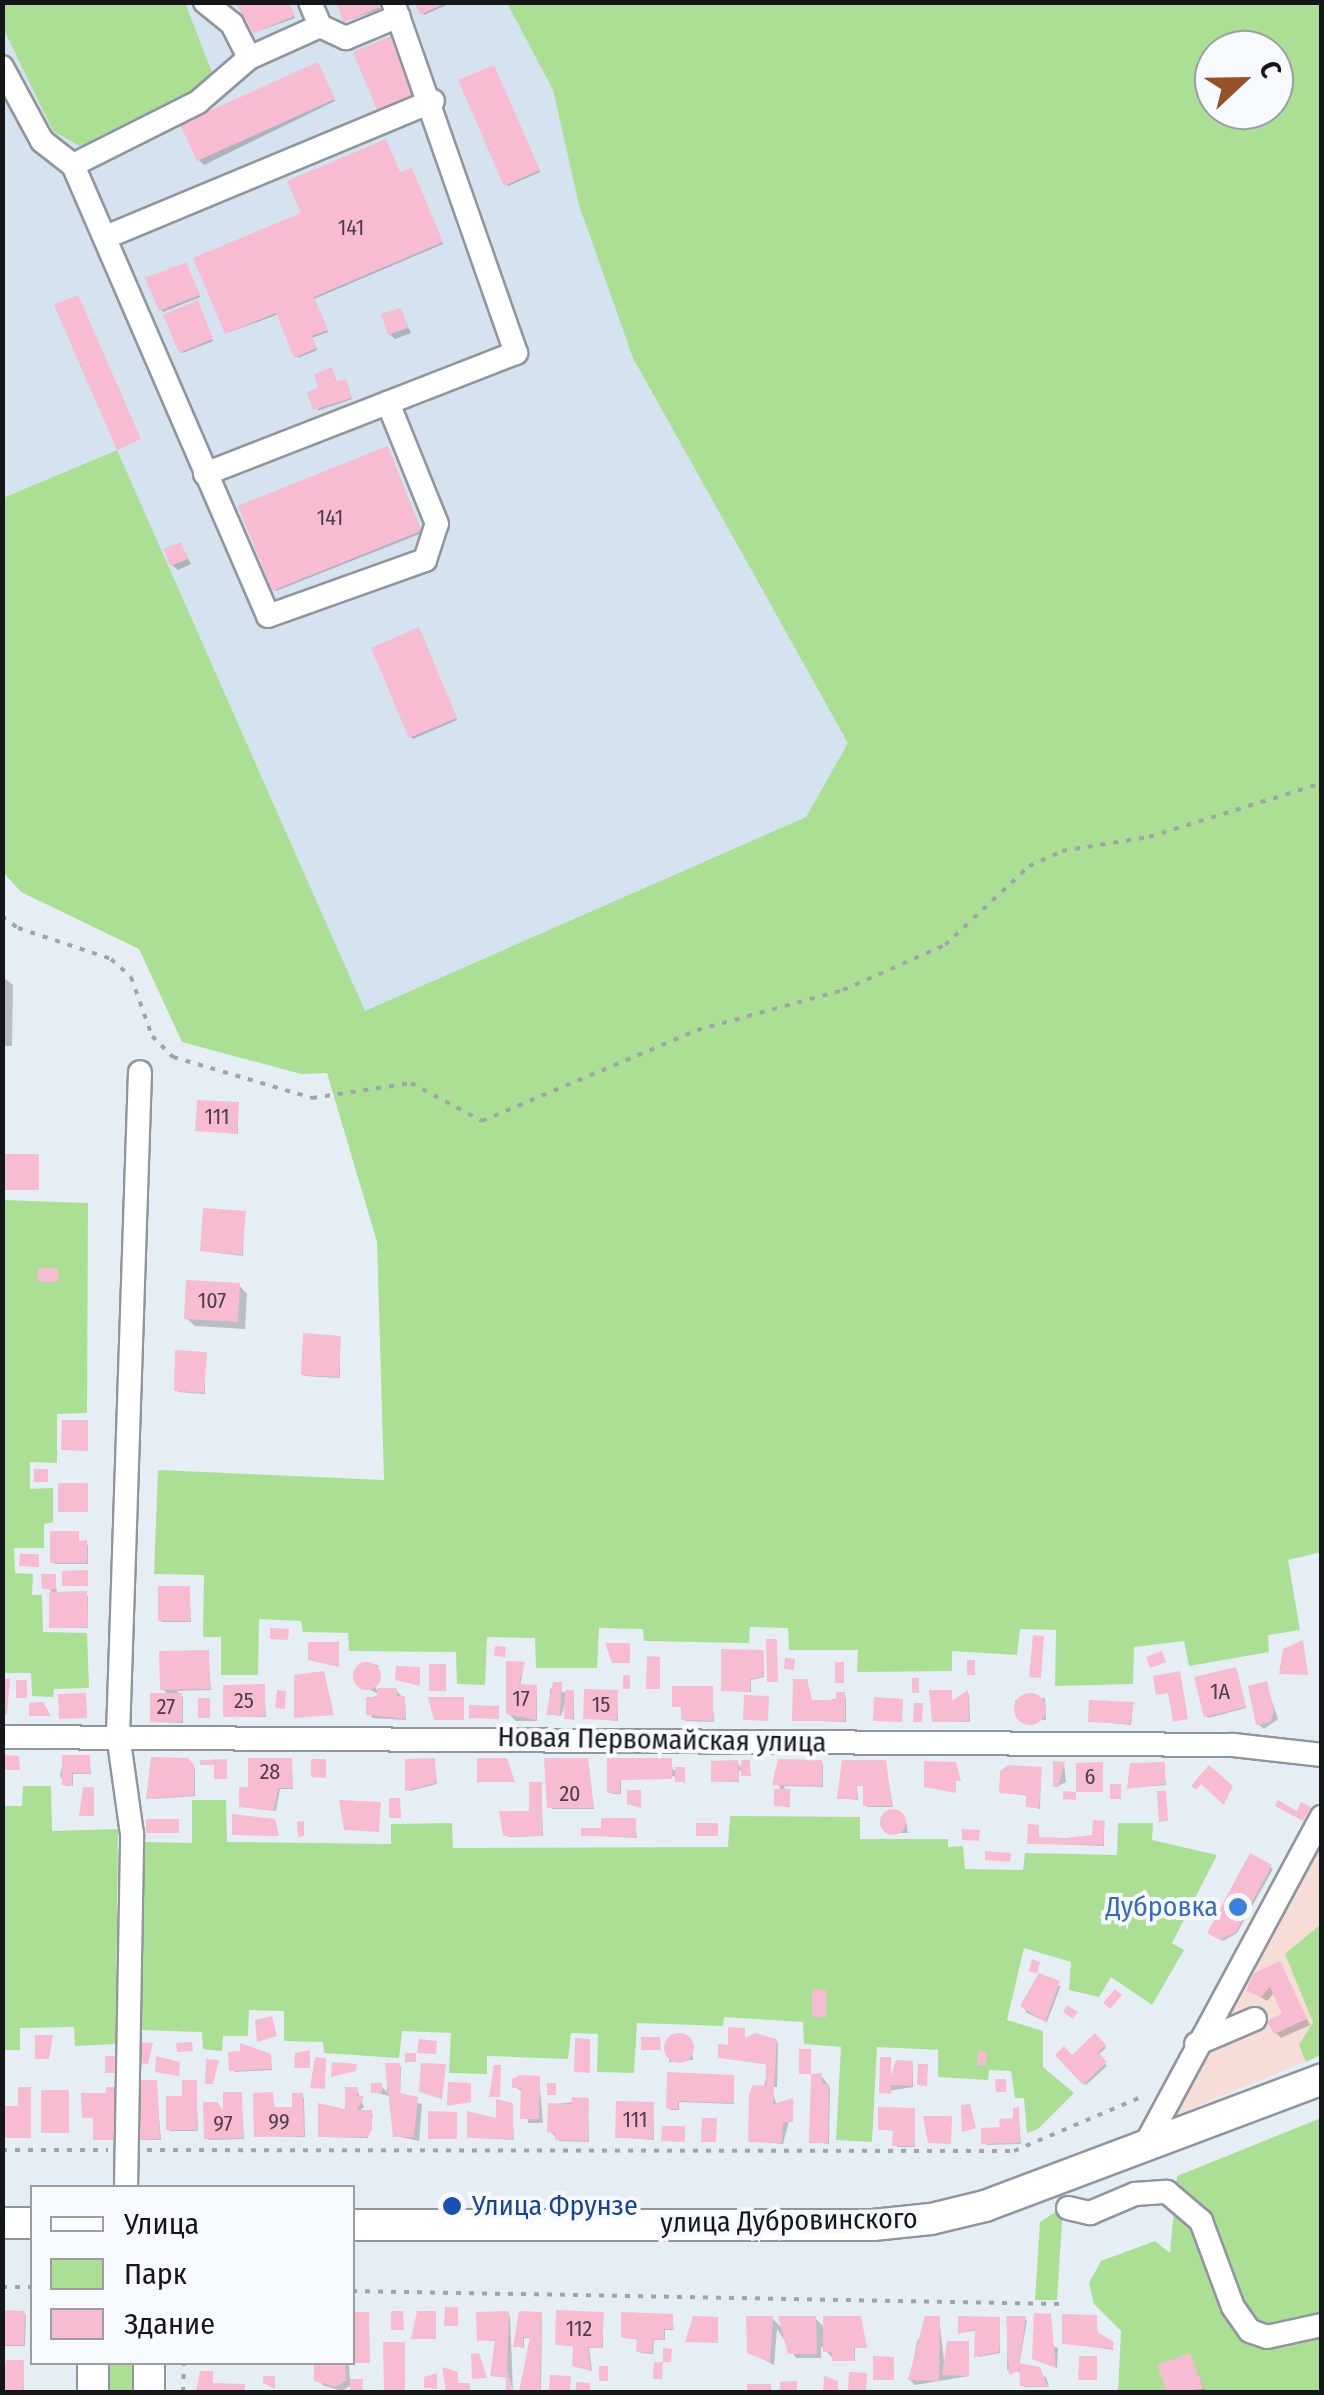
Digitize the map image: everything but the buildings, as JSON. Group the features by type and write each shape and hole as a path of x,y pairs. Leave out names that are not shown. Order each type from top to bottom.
{"main road":[{"name":"улица Дубровинского","path":"355,2224 873,2225 985,2206 1322,2079"},
{"path":"2,2223 30,2223"},
{"path":"93,2365 93,2392"},
{"path":"148,2392 149,2365"}],"street":[{"path":"205,2 232,24 249,58"},
{"path":"205,474 516,354 467,222 433,101 396,9 346,38 320,26 310,2"},
{"path":"73,165 198,102 249,58 320,26"},
{"path":"2,68 42,141 73,165 268,616 426,560 437,524 388,403"},
{"path":"106,237 433,101"},
{"path":"126,2185 132,1834 118,1735 140,1072"},
{"name":"Новая Первомайская улица","path":"2,1737 1233,1745 1322,1754"},
{"path":"1144,2147 1196,2044 1322,1817"},
{"path":"1196,2044 1256,2019"},
{"path":"1068,2208 1090,2213 1135,2194 1167,2192 1201,2221 1233,2307 1250,2331 1267,2337 1322,2326"}],"path":[{"path":"2,916 18,928 112,959 137,986 152,1036 173,1057 312,1098 411,1083 482,1121 696,1030 843,990 945,945 1028,866 1062,851 1149,837 1322,784"},
{"path":"2,2150 1014,2151 1177,2082"},
{"path":"2,2287 30,2287"},
{"path":"355,2292 1062,2304"},
{"path":"183,2392 184,2365"}],"shaded area":[{"path":"3,3 507,3 553,90 579,205 845,730 849,743 806,817 365,1012 116,450 3,498"},
{"path":"1321,1845 1321,2055 1159,2122 1281,1889"}],"green space":[{"path":"3,3 185,3 212,72 202,85 80,146 53,131 3,28"},
{"path":"507,3 1321,3 1322,1552 1288,1560 1300,1630 1268,1635 1269,1652 1189,1666 1184,1641 1134,1647 1133,1684 1055,1686 1056,1630 1020,1629 1017,1655 952,1651 952,1671 857,1672 858,1650 789,1650 788,1628 750,1627 749,1643 644,1641 643,1629 599,1628 597,1668 536,1668 535,1638 487,1637 485,1685 457,1684 456,1652 349,1651 348,1633 303,1632 301,1621 259,1619 258,1675 221,1675 221,1637 203,1637 204,1575 154,1574 158,1470 384,1480 377,1242 327,1073 301,1074 182,1042 139,949 21,892 3,872 3,498 117,450 365,1011 806,817 848,743 633,358 579,205 553,90"},
{"path":"3,1200 88,1203 87,1413 57,1414 57,1463 30,1462 30,1489 53,1488 53,1522 44,1524 44,1548 14,1548 15,1573 33,1574 32,1595 42,1595 43,1632 87,1633 89,1688 54,1689 53,1697 32,1696 31,1673 3,1673"},
{"path":"23,1786 51,1786 52,1831 118,1829 116,2044 75,2046 74,2027 20,2028 20,2050 3,2050 3,1806 22,1806"},
{"path":"192,1800 226,1800 227,1842 391,1844 391,1824 452,1823 453,1848 728,1847 730,1816 860,1817 860,1839 948,1839 948,1847 963,1846 965,1869 1023,1870 1025,1853 1117,1855 1118,1823 1153,1823 1152,1840 1217,1855 1172,1943 1184,1950 1152,2005 1111,1977 1099,1997 1069,1990 1071,1962 1024,1948 1007,2020 1043,2031 1043,2067 1074,2093 1038,2129 1027,2133 1024,2098 1015,2098 1011,2071 989,2070 988,2080 938,2077 938,2050 877,2047 872,2142 836,2140 841,2047 804,2044 803,2022 724,2017 723,2026 637,2023 634,2073 597,2072 598,2034 571,2033 568,2059 487,2056 487,2074 449,2073 451,2033 402,2031 399,2058 324,2053 323,2042 284,2041 284,2011 249,2010 248,2036 223,2036 222,2051 203,2049 202,2032 141,2030 144,1842 192,1843"},
{"path":"1321,1924 1321,2055 1306,2062 1299,2045 1313,2022 1285,1954"},
{"path":"1321,2118 1321,2392 1118,2392 1121,2331 1094,2304 1089,2283 1101,2261 1155,2241 1170,2253 1177,2176"},
{"path":"1063,2207 1057,2300 1035,2300 1040,2222"},
{"path":"106,2365 133,2365 133,2392 106,2392"}],"place":[{"name":"Дубровка","path":"1238,1907"},
{"name":"Улица Фрунзе","path":"452,2206"}]}
